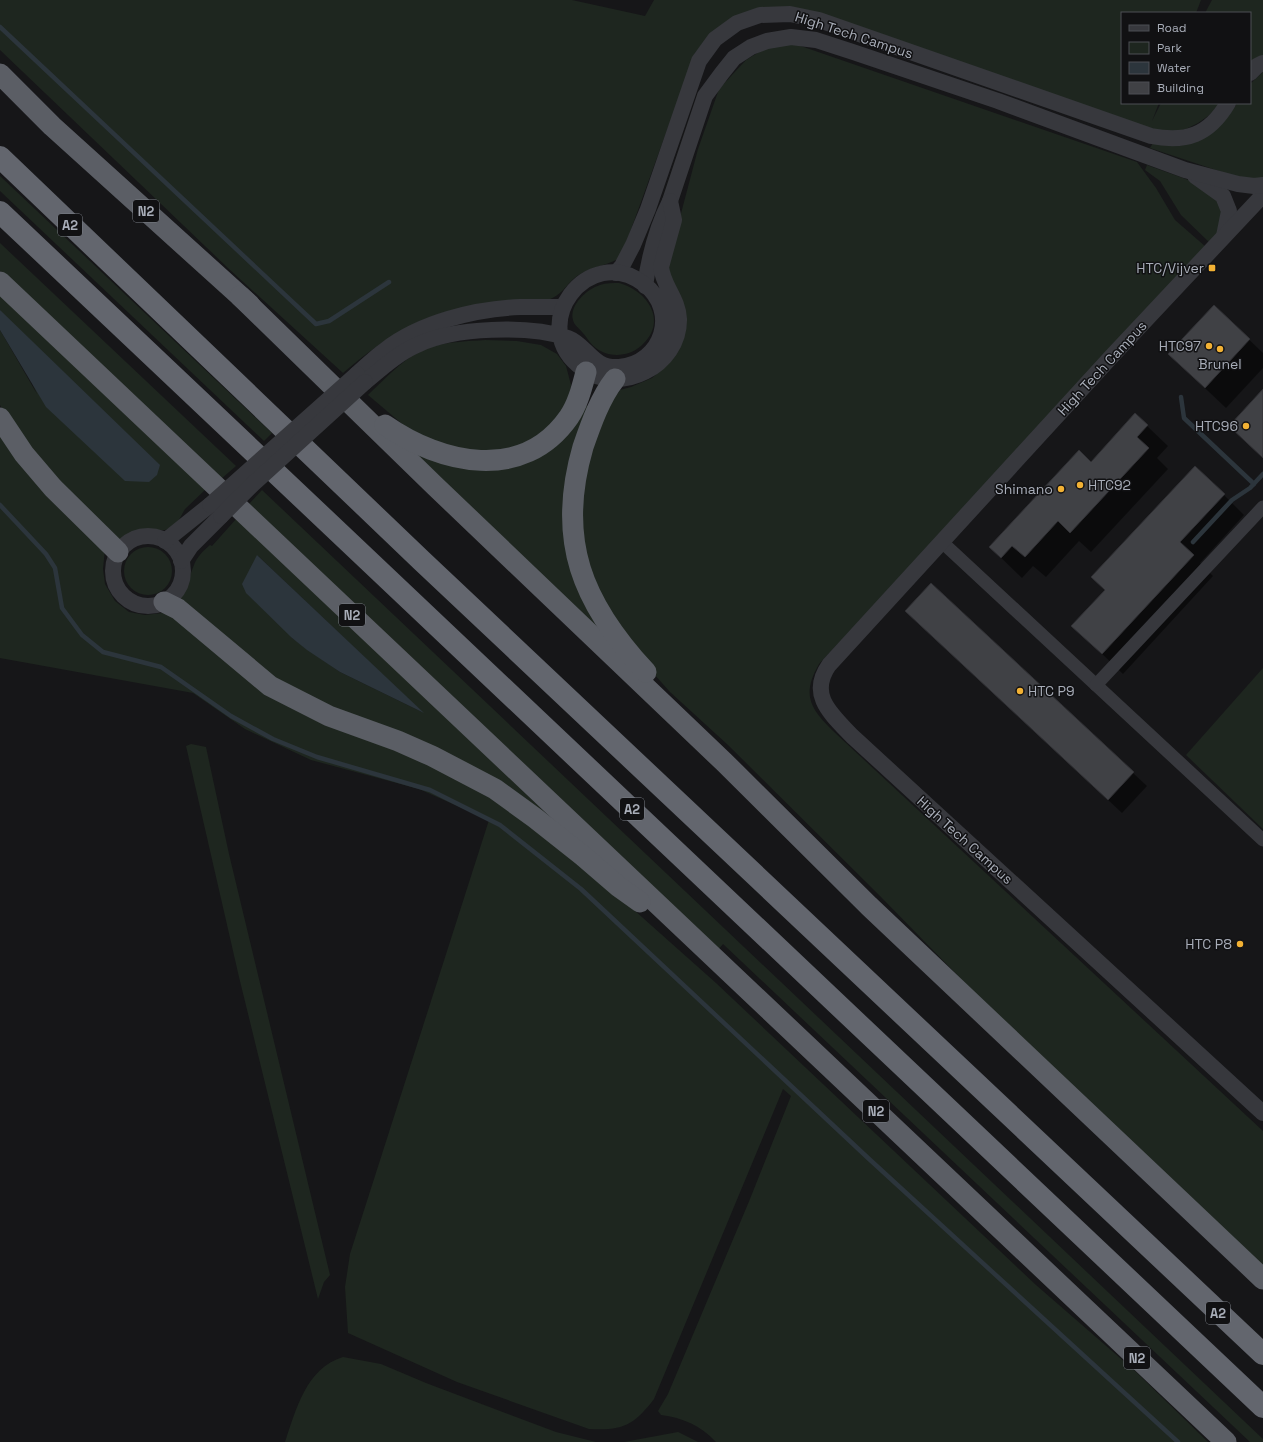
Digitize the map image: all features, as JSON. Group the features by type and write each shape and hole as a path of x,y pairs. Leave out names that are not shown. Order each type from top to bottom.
{"highway":[{"name":"N2","path":"0,74 52,126 372,416 401,436 427,449 456,458 496,461 518,455 540,445 562,426 570,416 586,372"},
{"name":"A2","path":"0,158 428,566 1263,1354"},
{"name":"A2","path":"0,212 1263,1407"},
{"name":"N2","path":"0,282 1226,1442"},
{"name":"N2","path":"240,296 724,762 869,906 1263,1280"},
{"name":"N2","path":"619,373 609,387 595,415 578,466 572,512 572,531 576,551 592,597 607,624 640,665 719,746 724,762"},
{"path":"0,418 24,454 53,488 118,552"},
{"name":"N2","path":"164,602 178,609 270,686 329,716 398,741 432,756 495,789 571,846 619,887 705,948"}],"street":[{"name":"High Tech Campus","path":"616,273 622,266 633,245 648,209 699,61 715,39 737,22 760,15 790,14 819,20 1151,136 1166,139 1185,138 1206,129 1223,111 1227,104"},
{"name":"High Tech Campus","path":"646,286 648,269 663,216 670,202 706,96 734,58 750,46 767,41 791,37 816,40 838,47 1006,104 1185,170 1238,184 1254,186 1263,185"},
{"path":"1251,72 1263,63"},
{"path":"1185,170 1210,185 1223,196 1229,211 1224,236"},
{"name":"High Tech Campus","path":"1263,195 829,665 820,681 822,698 826,708 852,736 1263,1113"},
{"name":"High Tech Campus","path":"619,373 632,377 647,372 667,355 678,332 677,307 665,281 661,267 674,220 670,202"},
{"path":"616,273 630,277 646,286 662,310 664,326 661,338 647,355 619,373 605,378 586,372 568,355 560,336 559,319 562,307 571,292 586,280 602,274 616,273"},
{"path":"165,541 215,511 361,378 385,350 396,342 426,328 452,319 485,311 512,308 562,307"},
{"path":"361,378 402,353 436,337 450,334 515,331 560,336 573,341 587,354 600,363 614,367 619,373"},
{"path":"1096,685 1263,507"},
{"path":"181,562 215,511"},
{"path":"143,536 158,538 165,541 175,550 181,562 183,575 175,594 164,602 150,606 137,604 124,598 114,580 113,565 118,552 129,542 143,536"},
{"path":"942,542 1263,840"}],"green space":[{"path":"0,0 572,0 645,16 654,0 1201,0 1196,12 1121,12 1121,104 1159,104 1152,121 1160,104 1219,104 1205,119 1191,127 1177,132 1162,132 1149,129 795,8 761,7 713,32 695,53 621,257 612,262 582,273 551,299 533,303 461,309 435,315 420,321 380,344 343,373 229,269 0,50"},
{"path":"1212,0 1263,0 1263,56 1251,63 1251,12 1206,12"},
{"path":"781,44 795,44 1137,162 1156,188 1175,220 1206,247 819,664 811,684 810,700 818,714 832,730 1263,1131 1263,1268 1011,1030 880,896 728,745 670,692 638,656 588,579 577,494 600,417 620,390 652,378 672,360 682,333 668,273 669,259 698,149 719,89 746,60 764,49"},
{"path":"1263,72 1263,178 1252,181 1150,148 1154,141 1170,145 1234,108 1236,104 1251,104 1251,83"},
{"path":"1147,165 1205,186 1216,195 1222,212 1218,233 1210,243 1181,215 1160,181 1145,170"},
{"path":"0,176 272,433 264,441 0,191"},
{"path":"0,243 236,466 221,479 0,271"},
{"path":"619,283 639,293 646,300 651,308 654,318 653,327 649,337 641,346 636,350 624,354 613,355 601,351 592,345 574,323 572,314 576,303 590,290 602,284"},
{"path":"0,295 206,489 185,509 176,525 165,530 135,531 117,541 58,484 10,424 0,405 0,330 37,394 0,310"},
{"path":"485,340 517,341 541,345 557,354 566,366 571,385 568,403 558,422 515,449 456,453 407,428 368,395 406,360 415,354 433,346"},
{"path":"585,405 591,408 565,534 631,663 369,419 497,467"},
{"path":"0,431 105,549 103,569 105,584 115,601 129,612 145,615 162,613 177,616 220,656 492,796 579,861 716,983 1036,1285 1135,1371 1208,1442 716,1442 704,1431 691,1423 677,1418 661,1415 658,1411 668,1394 750,1199 791,1096 783,1089 654,1399 640,1415 627,1424 611,1429 589,1429 457,1382 348,1333 345,1287 350,1254 489,820 419,789 311,760 245,729 193,693 0,658"},
{"path":"262,490 1263,1439 1263,1442 1250,1442 723,944 718,950 248,505"},
{"path":"237,518 602,866 539,812 273,681 179,600 200,554 210,545 212,546","holes":["257,555 422,712 340,672 292,638"]},
{"path":"143,547 153,547 165,554 172,566 172,576 165,588 153,595 143,595 135,591 128,584 124,576 124,566 128,558 135,551"},
{"path":"1263,668 1263,829 1186,755"},
{"path":"191,744 206,747 229,854 330,1275 324,1282 318,1299 239,977 186,746"},
{"path":"343,1357 381,1364 426,1383 556,1432 596,1442 285,1442 298,1404 311,1380 330,1362"},
{"path":"678,1432 698,1442 624,1442"}],"water":[{"path":"0,310 160,465 157,475 149,482 125,481 46,407 0,330"},
{"path":"257,555 424,713 340,672 292,638 246,593 242,584"}],"building":[{"name":"HTC97","path":"1214,305 1250,339 1205,388 1168,354"},
{"name":"HTC96","path":"1263,389 1263,458 1229,426"},
{"name":"HTC92","path":"1135,413 1148,425 1137,437 1149,448 1070,533 1058,521 1025,557 1012,546 1001,558 989,547 1079,450 1091,462"},
{"path":"1195,466 1225,494 1180,542 1194,555 1102,654 1071,626 1105,590 1091,577"},
{"name":"HTC P9","path":"931,583 1134,772 1108,800 905,611"}],"waterway":[{"path":"0,27 316,324 329,321 389,282"},
{"path":"1181,397 1184,418 1254,484"},
{"path":"1193,542 1232,500 1250,488 1263,474"},
{"path":"0,505 46,554 55,568 62,608 82,635 103,652 161,667 231,716 273,739 317,757 430,790 500,825 581,889 868,1158 1178,1442"}],"place":[{"name":"HTC/Vijver","path":"1212,268"},
{"name":"HTC97","path":"1209,346"},
{"name":"Brunel","path":"1220,349"},
{"name":"HTC96","path":"1246,426"},
{"name":"HTC92","path":"1080,485"},
{"name":"Shimano","path":"1061,489"},
{"name":"HTC P9","path":"1020,691"},
{"name":"HTC P8","path":"1240,944"}]}
